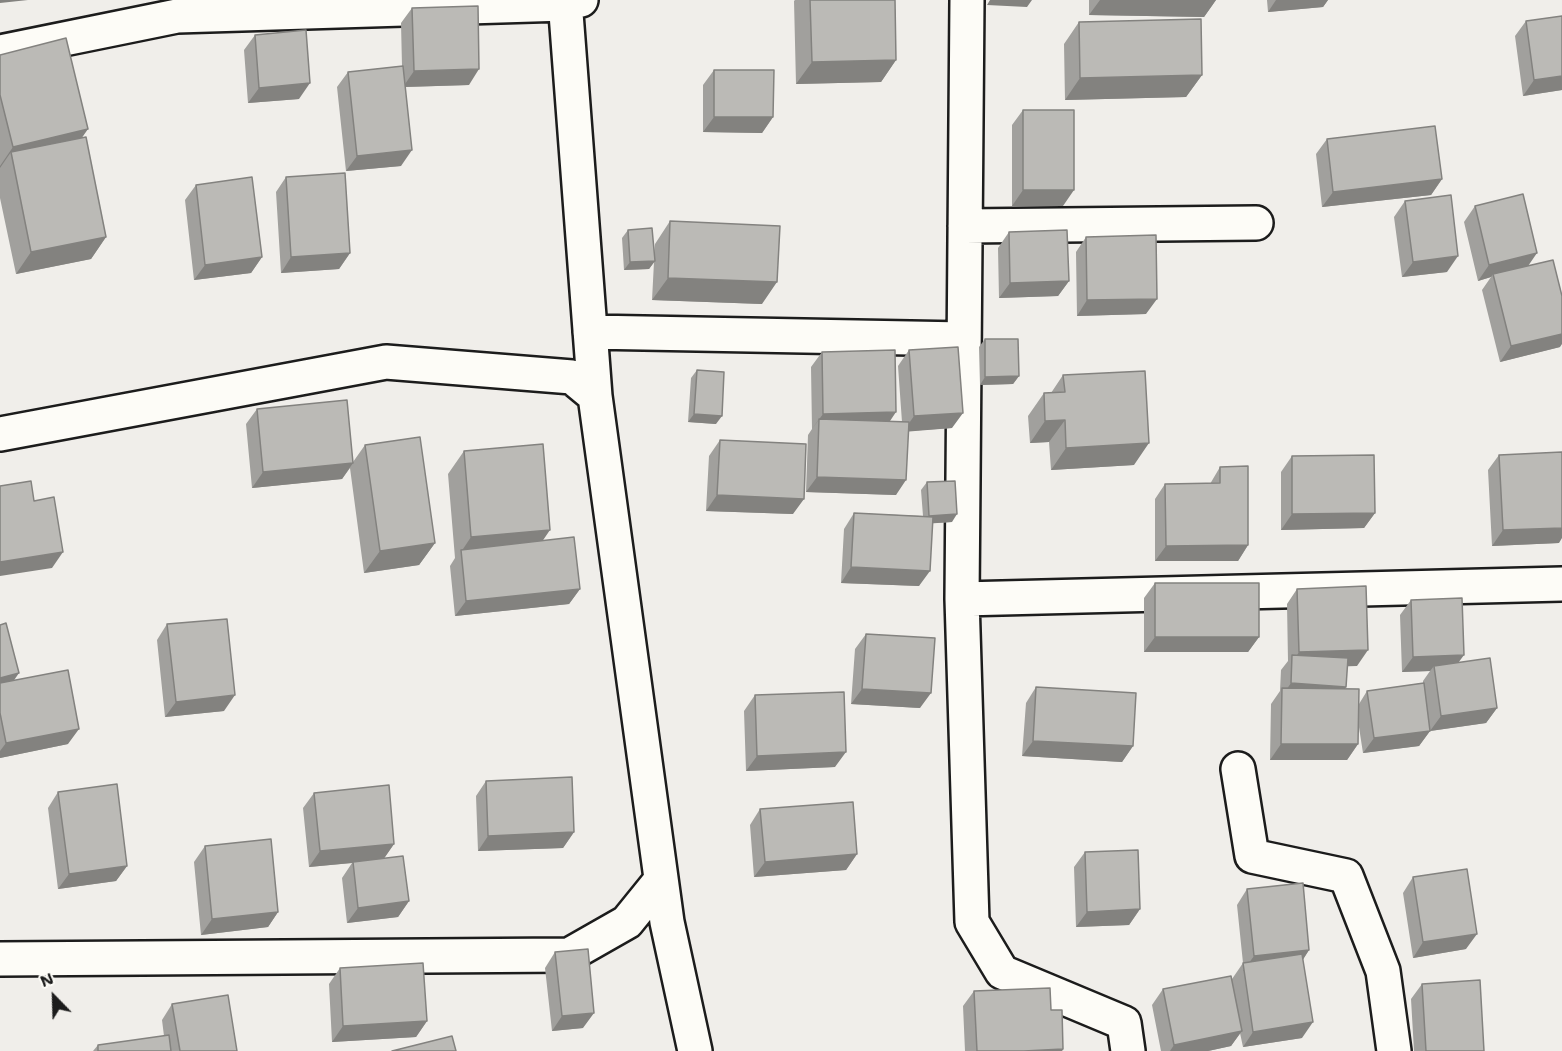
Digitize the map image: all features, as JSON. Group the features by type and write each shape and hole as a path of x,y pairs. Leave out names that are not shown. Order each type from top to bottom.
{"street":[{"path":"967,0 962,599 972,922 1002,972 1124,1023 1128,1051"},
{"path":"0,52 176,8 570,1 595,396 661,880 695,1051"},
{"path":"965,226 1256,223"},
{"path":"590,332 964,339"},
{"path":"0,434 386,362 572,377 595,396"},
{"path":"962,599 1562,584"},
{"path":"1238,769 1252,856 1346,876 1383,971 1394,1051"},
{"path":"0,959 569,955 627,922 661,880"}],"building":[{"path":"810,0 895,0 896,60 812,62"},
{"path":"478,6 479,69 414,71 412,8"},
{"path":"1562,16 1562,76 1534,80 1526,21"},
{"path":"1201,19 1202,75 1080,78 1079,22"},
{"path":"306,30 310,83 259,88 255,35"},
{"path":"66,38 88,129 13,147 0,95 0,55"},
{"path":"403,66 412,150 357,156 348,72"},
{"path":"714,70 774,70 773,117 714,117"},
{"path":"1023,110 1074,110 1074,190 1023,190"},
{"path":"1435,126 1442,179 1333,192 1327,139"},
{"path":"86,137 106,237 31,252 11,152"},
{"path":"345,173 350,253 291,257 286,177"},
{"path":"252,177 262,257 205,265 196,185"},
{"path":"1523,194 1537,253 1489,265 1475,206"},
{"path":"1451,195 1458,256 1413,262 1405,201"},
{"path":"670,221 780,226 777,282 668,278"},
{"path":"652,228 655,261 630,262 628,230"},
{"path":"1067,230 1069,281 1010,283 1009,232"},
{"path":"1156,235 1157,299 1087,300 1086,237"},
{"path":"1553,260 1562,296 1562,334 1511,346 1493,274"},
{"path":"985,339 1018,339 1019,376 985,377"},
{"path":"958,347 963,413 914,416 909,350"},
{"path":"895,350 896,412 823,414 822,352"},
{"path":"697,370 724,372 722,416 694,414"},
{"path":"1145,371 1149,443 1066,448 1065,420 1045,421 1044,393 1065,392 1063,375"},
{"path":"347,400 353,463 263,472 257,409"},
{"path":"819,419 909,422 906,480 817,477"},
{"path":"420,437 435,543 380,551 365,445"},
{"path":"720,440 806,444 804,499 717,495"},
{"path":"543,444 550,530 471,537 464,451"},
{"path":"1562,452 1562,528 1503,530 1499,455"},
{"path":"1374,455 1375,513 1292,514 1292,456"},
{"path":"1248,466 1248,545 1166,546 1165,484 1220,483 1220,467"},
{"path":"31,481 34,501 54,497 63,552 0,562 0,486"},
{"path":"955,481 957,514 929,516 927,482"},
{"path":"854,513 933,517 930,571 851,567"},
{"path":"574,537 580,589 466,601 461,550"},
{"path":"1155,583 1259,583 1259,637 1155,637"},
{"path":"1366,586 1368,650 1299,652 1297,589"},
{"path":"1462,598 1464,655 1413,657 1411,600"},
{"path":"227,619 235,695 176,702 167,624"},
{"path":"6,623 19,673 0,678 0,625"},
{"path":"866,634 935,638 931,693 862,689"},
{"path":"1292,655 1348,658 1346,687 1291,683"},
{"path":"1490,658 1497,708 1441,716 1434,666"},
{"path":"68,670 79,729 6,743 0,713 0,683"},
{"path":"1424,683 1430,731 1374,738 1367,691"},
{"path":"1036,687 1136,693 1133,746 1033,741"},
{"path":"1282,688 1359,689 1358,744 1281,744"},
{"path":"844,692 846,752 757,756 755,695"},
{"path":"572,777 574,832 488,836 486,781"},
{"path":"117,784 127,866 69,874 58,792"},
{"path":"389,785 394,844 320,851 314,793"},
{"path":"853,802 857,854 765,862 760,809"},
{"path":"271,839 278,912 212,919 205,846"},
{"path":"1138,850 1140,909 1087,912 1085,852"},
{"path":"403,856 409,901 358,908 353,862"},
{"path":"1467,869 1477,934 1423,942 1413,877"},
{"path":"1303,883 1309,950 1254,956 1247,889"},
{"path":"588,949 594,1013 562,1016 555,952"},
{"path":"1302,954 1313,1022 1253,1032 1243,963"},
{"path":"423,963 427,1021 343,1026 340,968"},
{"path":"1231,976 1242,1031 1174,1045 1163,989"},
{"path":"1480,980 1484,1051 1426,1051 1422,984"},
{"path":"1050,988 1051,1010 1062,1010 1063,1049 977,1051 974,991"},
{"path":"228,995 237,1051 180,1051 172,1004"},
{"path":"169,1035 171,1051 98,1051 98,1045"},
{"path":"452,1036 456,1051 392,1051"}]}
